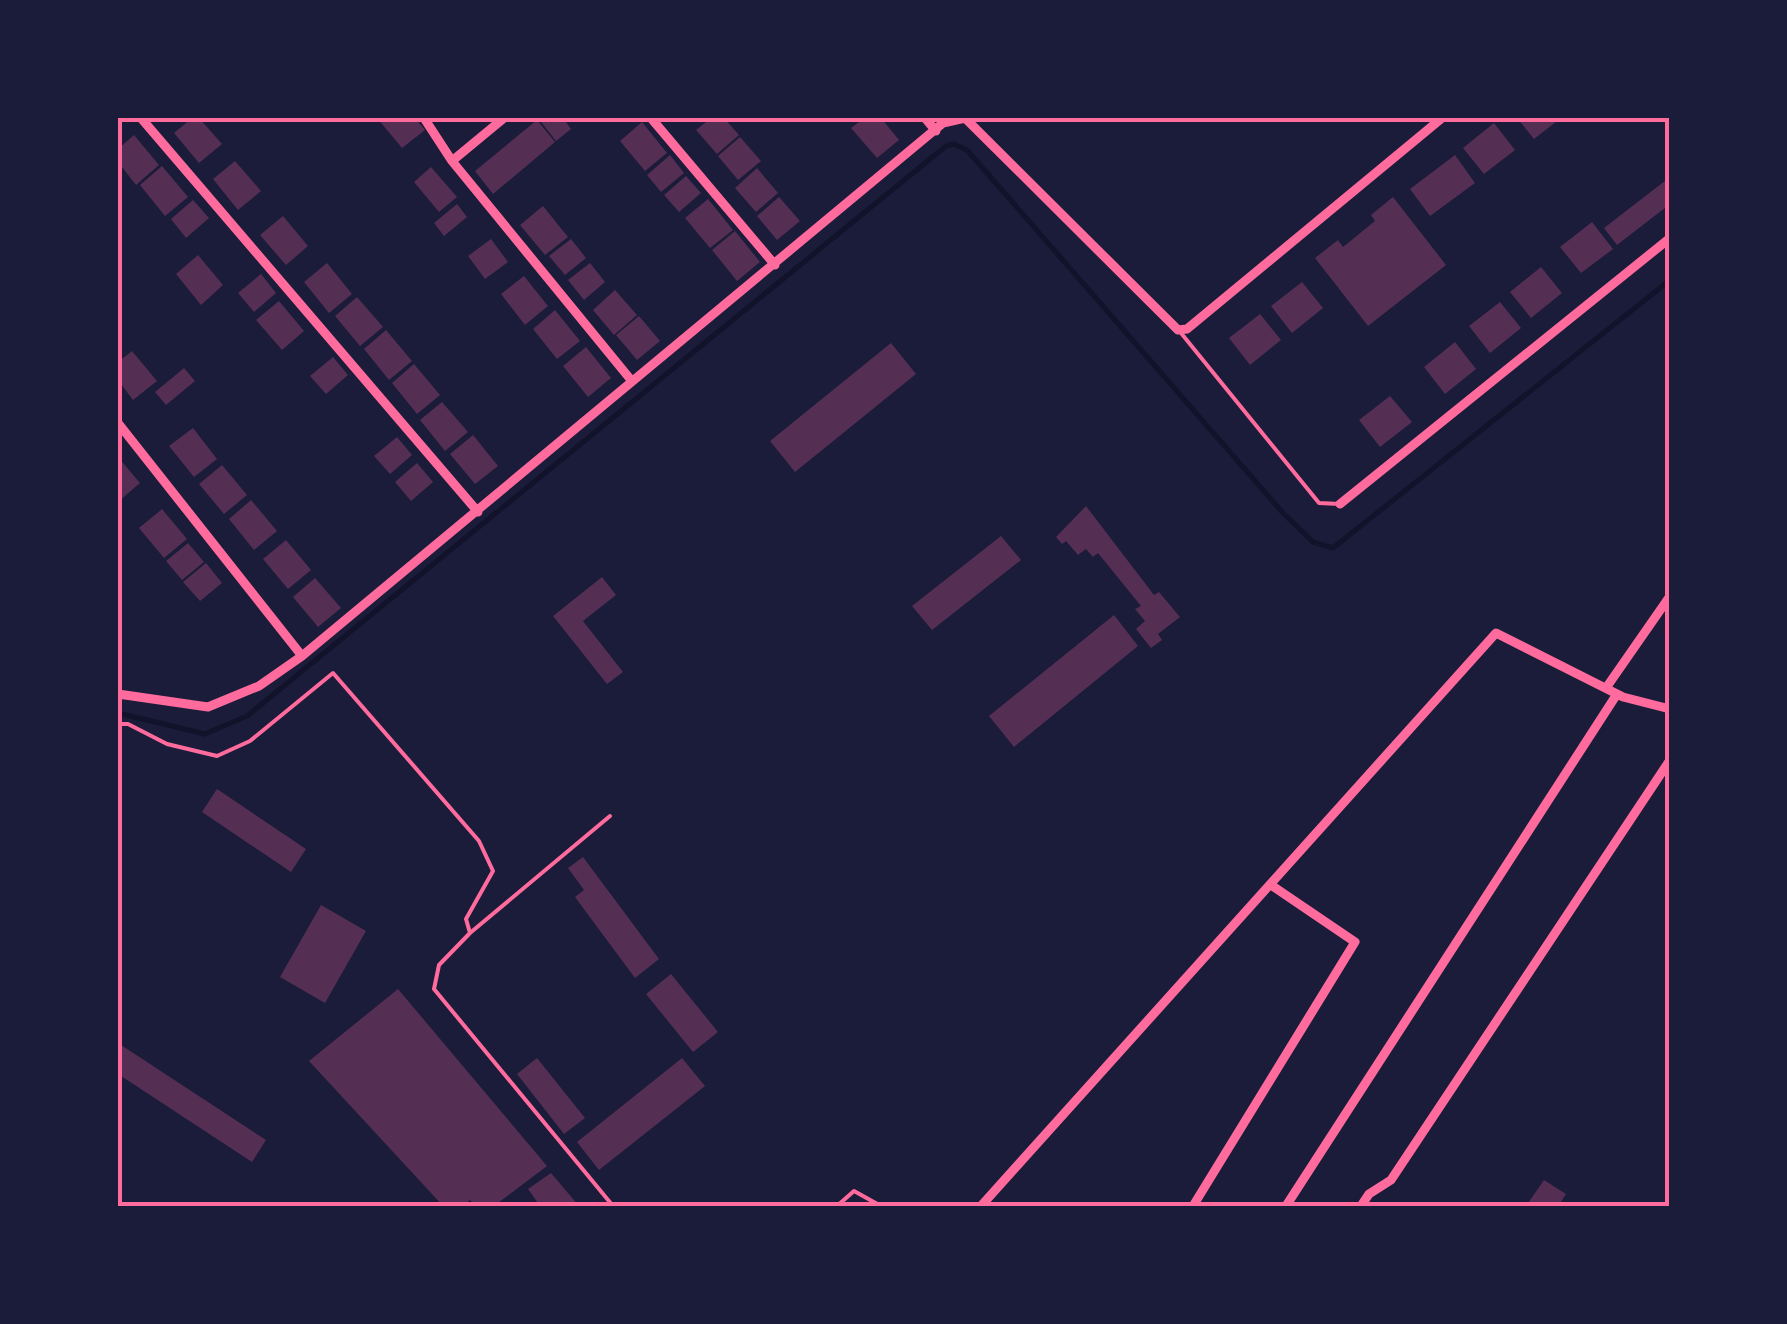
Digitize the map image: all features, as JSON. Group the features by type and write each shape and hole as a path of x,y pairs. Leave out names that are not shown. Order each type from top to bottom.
{"street":[{"path":"140,118 478,512"},
{"path":"424,118 452,161 631,380"},
{"path":"452,161 504,118"},
{"path":"651,118 775,266"},
{"path":"925,118 941,124"},
{"path":"118,694 208,708 258,686 302,656 941,124 964,118 1178,330 1187,328 1442,118"},
{"path":"1340,504 1670,238"},
{"path":"118,422 302,656"},
{"path":"1606,688 1670,596"},
{"path":"982,1206 1496,633 1617,694 1670,710"},
{"path":"1286,1206 1617,694"},
{"path":"1361,1206 1369,1194 1391,1180 1670,760"},
{"path":"1193,1206 1355,942 1271,885"}],"lane":[{"path":"1178,330 1319,503 1340,504"},
{"path":"118,724 128,724 168,744 216,756 250,742 333,673 479,841 492,871 466,919 470,933"},
{"path":"610,816 470,933 440,965 434,988 613,1206"},
{"path":"837,1206 854,1191 881,1206"}],"building":[{"path":"192,118 199,118 222,144 199,163 174,133"},
{"path":"377,118 415,118 425,130 402,148"},
{"path":"538,118 563,118 571,129 556,141"},
{"path":"711,118 724,118 739,135 717,154 696,130"},
{"path":"864,118 881,118 899,140 877,158 851,128"},
{"path":"1517,118 1561,118 1534,139"},
{"path":"537,120 555,142 493,194 475,171"},
{"path":"642,122 667,153 645,171 620,141"},
{"path":"1494,123 1515,150 1484,174 1463,148"},
{"path":"134,135 159,165 136,185 118,162 118,149"},
{"path":"740,137 761,161 738,180 718,156"},
{"path":"670,155 684,173 661,192 647,175"},
{"path":"1455,155 1475,183 1430,216 1410,189"},
{"path":"235,161 261,191 238,210 213,179"},
{"path":"162,166 188,197 165,216 140,185"},
{"path":"431,167 457,197 439,212 414,182"},
{"path":"757,168 778,193 756,212 735,188"},
{"path":"686,176 701,193 679,212 664,195"},
{"path":"1670,177 1670,204 1617,245 1604,228"},
{"path":"779,197 800,221 777,240 757,216"},
{"path":"1393,197 1446,265 1368,326 1315,258 1338,240 1343,247 1375,221 1371,215"},
{"path":"708,199 733,230 710,248 685,218"},
{"path":"193,200 209,218 186,238 171,219"},
{"path":"457,204 467,217 444,236 434,223"},
{"path":"543,206 568,237 545,255 520,225"},
{"path":"283,216 308,246 286,265 260,235"},
{"path":"1592,222 1613,249 1581,273 1560,247"},
{"path":"735,231 760,262 737,281 712,250"},
{"path":"491,239 508,262 485,279 468,256"},
{"path":"571,239 586,258 565,275 549,256"},
{"path":"198,255 223,285 201,305 176,274"},
{"path":"327,263 352,294 329,313 304,282"},
{"path":"590,263 605,282 584,300 568,280"},
{"path":"1541,267 1562,293 1531,318 1510,292"},
{"path":"261,274 276,293 254,312 238,293"},
{"path":"524,276 548,306 525,325 501,294"},
{"path":"1302,282 1323,308 1292,333 1271,306"},
{"path":"615,290 637,315 614,335 593,310"},
{"path":"357,297 383,327 360,346 335,316"},
{"path":"279,301 304,331 282,350 256,320"},
{"path":"1500,302 1521,328 1490,353 1469,326"},
{"path":"555,310 580,341 557,359 533,329"},
{"path":"1260,314 1281,340 1250,365 1229,338"},
{"path":"639,316 660,341 637,360 616,335"},
{"path":"386,330 412,361 389,380 364,349"},
{"path":"1455,342 1476,369 1445,394 1424,367"},
{"path":"891,343 916,374 795,472 770,441"},
{"path":"586,347 611,378 588,397 563,366"},
{"path":"132,351 157,381 133,400 118,380 118,362"},
{"path":"333,357 348,375 326,394 310,376"},
{"path":"414,364 440,395 417,414 392,383"},
{"path":"184,368 195,381 166,405 155,392"},
{"path":"1390,396 1412,422 1380,447 1359,420"},
{"path":"442,402 468,432 445,451 420,420"},
{"path":"193,428 217,459 194,477 169,446"},
{"path":"473,435 498,466 475,484 450,454"},
{"path":"397,437 412,455 390,474 374,456"},
{"path":"118,457 140,483 118,502"},
{"path":"417,463 433,482 411,501 395,482"},
{"path":"222,465 247,495 224,514 199,484"},
{"path":"251,500 277,531 254,550 229,519"},
{"path":"1086,506 1154,595 1159,592 1180,617 1158,634 1162,640 1151,648 1136,629 1145,621 1135,609 1141,606 1098,553 1093,557 1086,549 1078,555 1066,541 1062,544 1056,537"},
{"path":"162,509 187,539 164,558 139,528"},
{"path":"1001,536 1021,560 932,630 912,606"},
{"path":"286,540 311,570 288,589 263,559"},
{"path":"188,543 204,562 182,580 166,561"},
{"path":"206,563 222,583 200,601 183,582"},
{"path":"602,577 616,595 583,621 623,672 607,684 553,616"},
{"path":"315,578 341,608 318,627 293,597"},
{"path":"1114,615 1138,646 1014,747 989,716"},
{"path":"217,789 306,849 291,872 202,812"},
{"path":"583,857 659,959 635,978 575,897 584,890 568,868"},
{"path":"321,905 366,931 325,1003 280,977"},
{"path":"671,974 718,1032 693,1052 646,994"},
{"path":"398,989 547,1166 494,1206 476,1206 470,1200 461,1206 443,1206 309,1061"},
{"path":"118,1043 266,1140 252,1162 118,1074"},
{"path":"537,1058 585,1118 564,1134 517,1074"},
{"path":"682,1058 705,1086 599,1170 577,1142"},
{"path":"551,1173 579,1206 540,1206 528,1189"},
{"path":"1544,1180 1566,1194 1558,1206 1526,1206"}],"waterway":[{"path":"118,713 205,734 247,716 946,146 954,144 967,150 1283,513 1313,542 1333,548 1670,280"}]}
